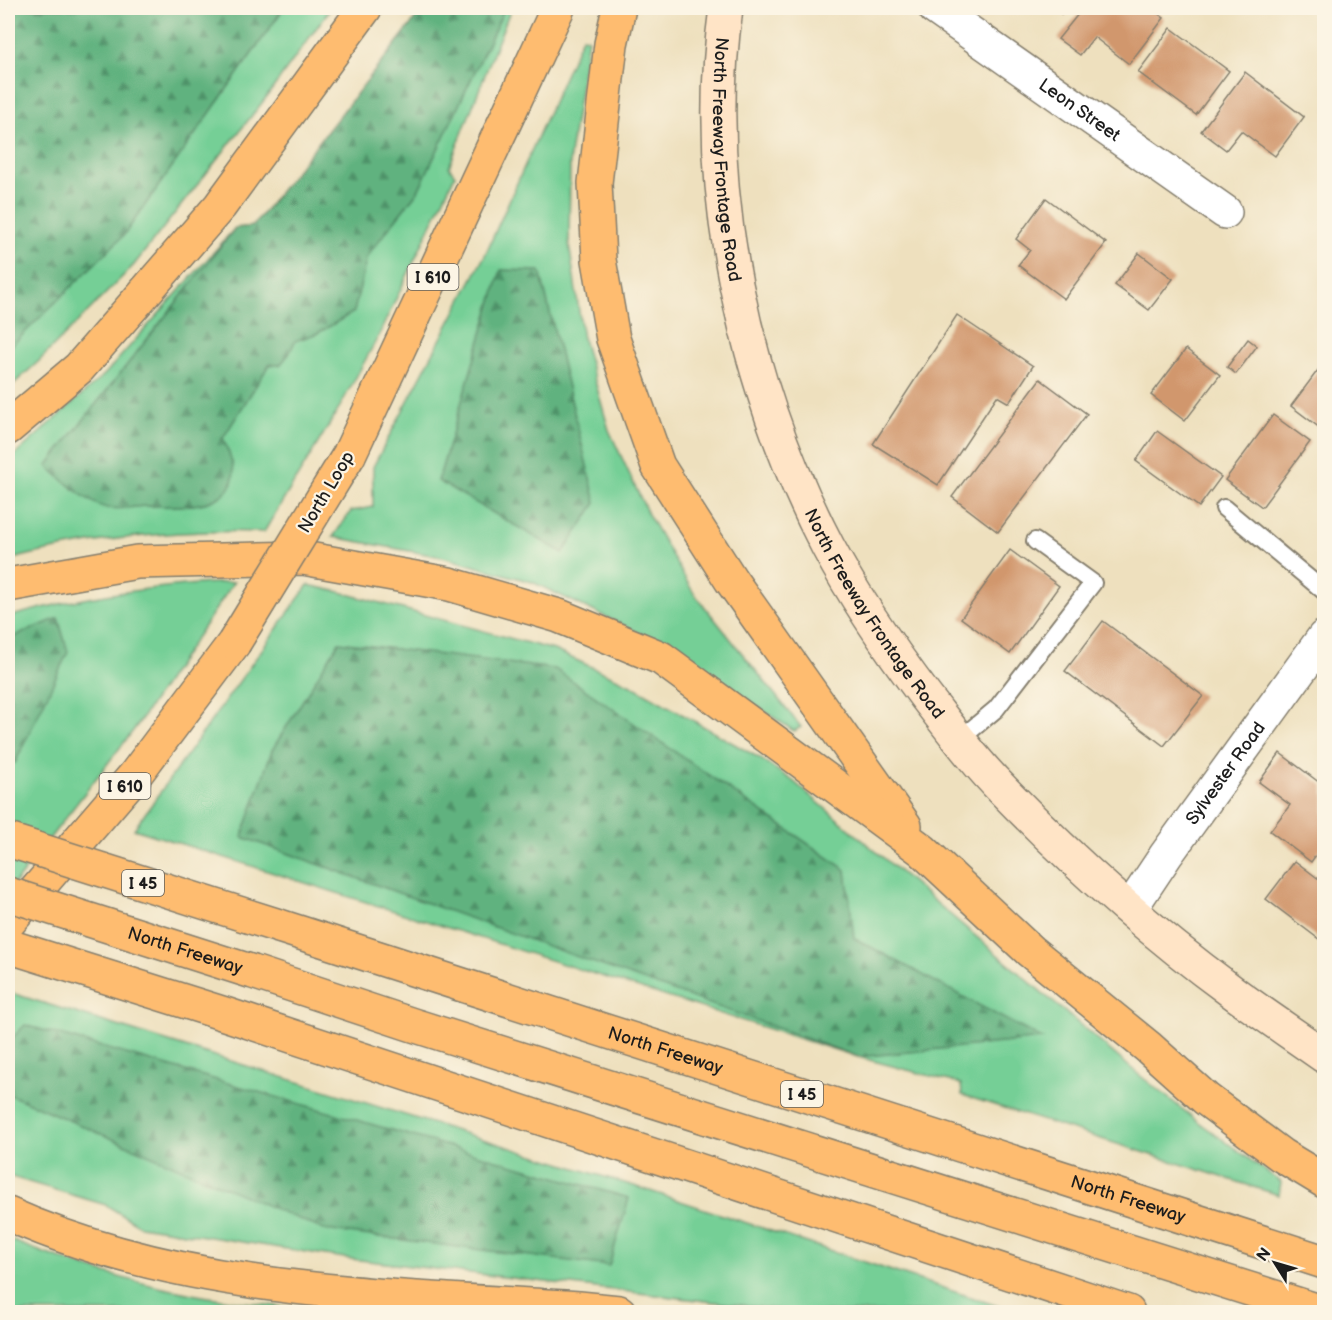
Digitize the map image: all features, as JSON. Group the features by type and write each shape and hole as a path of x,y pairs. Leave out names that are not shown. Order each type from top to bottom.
{"highway":[{"path":"8,428 79,368 220,206 365,8"},
{"name":"North Loop","path":"8,923 135,775 234,643 349,455 558,8"},
{"path":"619,8 611,45 595,183 599,260 613,339 658,465 731,580 922,850"},
{"path":"8,585 137,562 303,558 449,584 559,616 661,658 922,850 1030,951 1148,1047 1206,1099 1281,1155 1324,1181"},
{"name":"North Freeway","path":"8,840 1324,1262"},
{"name":"North Freeway","path":"8,894 413,1025 1322,1312"},
{"path":"8,946 228,1015 1128,1312"},
{"path":"8,1214 112,1252 217,1277 318,1290 619,1312"}],"main road":[{"name":"North Freeway Frontage Road","path":"726,8 721,44 719,150 723,200 737,293 766,399 798,483 829,548 885,642 959,740 1002,789 1130,909 1228,989 1324,1056"}],"street":[{"name":"Leon Street","path":"934,8 1225,212"},
{"name":"Sylvester Road","path":"1130,909 1166,855 1324,637"}],"lane":[{"path":"1224,508 1324,591"},
{"path":"959,740 996,709 1093,583 1035,541"}],"green space":[{"path":"8,8 331,8 265,99 134,265 8,389"},
{"path":"8,8 284,8 124,235 8,349"},
{"path":"424,8 511,8 449,167 455,175 378,337 337,412 264,532 199,532 135,537 71,546 8,560 8,461 105,374 235,228 253,227"},
{"path":"424,8 505,8 418,191 367,256 354,312 318,333 295,341 289,354 280,365 269,365 223,438 234,473 228,489 220,497 196,505 116,509 100,506 67,484 47,466 235,228 253,226"},
{"path":"582,37 588,38 570,155 569,243 583,339 609,430 648,514 693,592 801,727 794,731 669,647 532,582 442,557 333,537 351,511 373,507 373,467 485,255"},
{"path":"501,270 540,271 596,503 563,553 438,481"},
{"path":"234,582 136,727 8,892 8,617 64,603 120,593"},
{"path":"308,585 554,650 629,684 759,758 793,781 1138,1074 1281,1182 1279,1195 962,1095 961,1084 858,1057 134,829"},
{"path":"58,618 68,652 15,763 8,761 8,639"},
{"path":"339,642 555,669 846,870 854,938 1042,1039 858,1057 242,837 272,750"},
{"path":"8,992 647,1190 1016,1312 799,1312 351,1259 140,1226 106,1205 8,1176"},
{"path":"25,1025 629,1198 609,1266 324,1230 8,1094 8,1042"},
{"path":"8,1239 54,1257 149,1285 230,1300 330,1312 8,1312"}],"building":[{"path":"1053,8 1066,8 1061,14"},
{"path":"1083,8 1150,8 1164,18 1129,64 1094,37 1080,55 1058,39"},
{"path":"1171,28 1229,71 1196,115 1138,72"},
{"path":"1245,72 1304,117 1275,156 1241,131 1226,150 1201,131"},
{"path":"1046,198 1106,243 1064,299 1018,265 1030,250 1016,239"},
{"path":"1139,253 1173,279 1149,310 1115,285"},
{"path":"957,315 1033,366 1009,403 997,396 938,485 873,444"},
{"path":"1248,339 1257,346 1236,374 1227,367"},
{"path":"1186,349 1220,375 1185,421 1151,395"},
{"path":"1324,362 1324,431 1291,406"},
{"path":"1040,379 1087,414 998,532 952,497"},
{"path":"1273,415 1310,442 1262,507 1225,480"},
{"path":"1157,431 1221,477 1199,507 1136,461"},
{"path":"1010,550 1059,586 1010,654 961,618"},
{"path":"1103,621 1203,696 1164,746 1065,671"},
{"path":"1280,753 1324,786 1324,844 1311,862 1270,831 1290,805 1259,782"},
{"path":"1295,861 1324,883 1324,943 1266,899"}]}
